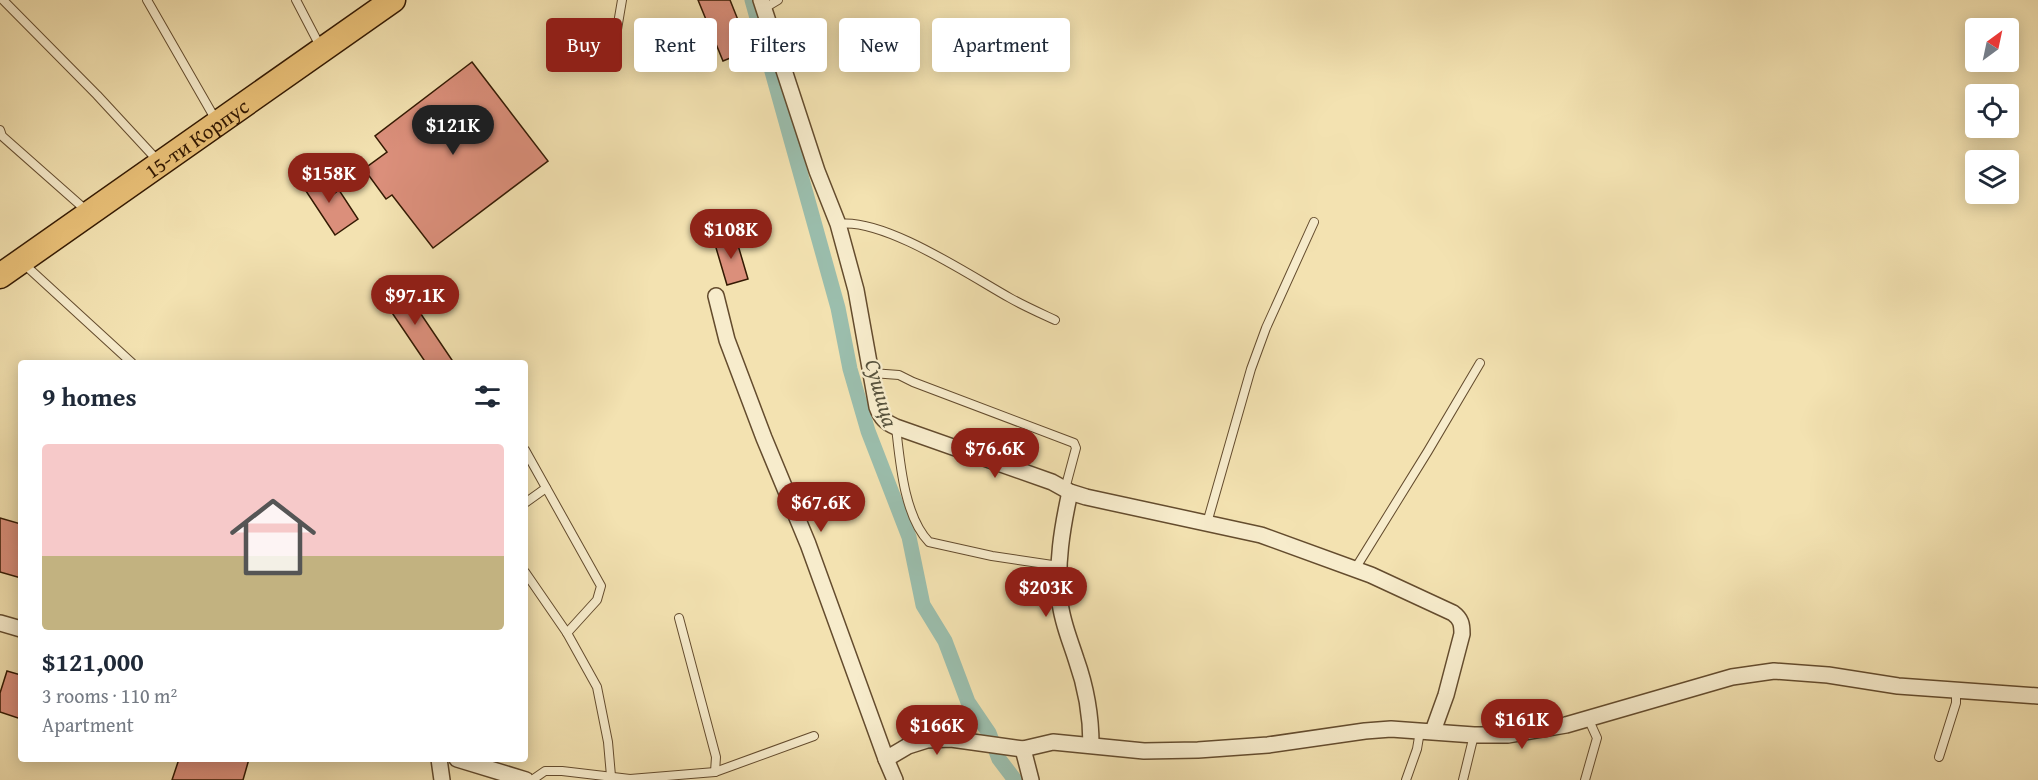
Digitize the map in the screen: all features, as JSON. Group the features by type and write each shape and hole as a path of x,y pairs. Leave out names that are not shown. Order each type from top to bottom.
{"main road":[{"name":"15-ти Корпус","path":"0,276 393,0"}],"street":[{"path":"762,4 817,171 838,224 856,290 879,413 887,423 1052,482 1068,491 1146,511 1262,535 1355,569 1443,608 1460,619 1462,625 1459,651 1426,731"},
{"path":"716,296 727,340 808,544 886,759 896,780"},
{"path":"1068,491 1059,566 1059,602 1088,702 1091,745"},
{"path":"0,623 18,628"},
{"path":"886,759 908,746 927,740 951,739 1023,749 1053,741 1144,751 1268,745 1391,729 1508,735 1566,725 1732,677 1774,671 1828,675 1898,686 2038,696"},
{"path":"1023,749 1031,780"},
{"path":"439,762 442,780"},
{"path":"467,762 526,780"}],"lane":[{"path":"3,0 160,163"},
{"path":"147,0 218,123"},
{"path":"296,0 322,50"},
{"path":"619,18 622,0"},
{"path":"762,4 778,0"},
{"path":"0,130 2,136 89,213"},
{"path":"838,224 849,222 861,224 930,252 1055,320"},
{"path":"1207,523 1251,369 1270,319 1314,222"},
{"path":"21,261 129,360"},
{"path":"1355,569 1480,363"},
{"path":"872,373 899,375 1074,443 1076,448 1068,491"},
{"path":"896,427 907,505 922,536 929,542 992,556 1059,566"},
{"path":"528,455 601,586 597,600 567,633"},
{"path":"528,501 546,488"},
{"path":"528,576 567,633 597,687 608,742 611,776"},
{"path":"679,618 716,757 716,772"},
{"path":"1939,757 1956,704 1956,691"},
{"path":"1585,780 1597,738 1588,718"},
{"path":"1406,780 1426,731"},
{"path":"1463,780 1474,735"},
{"path":"532,780 545,771 630,779 716,772 814,736"}],"building":[{"path":"698,0 730,0 737,18 729,18 729,59 723,61 717,46 717,18 705,18"},
{"path":"472,62 548,161 433,248 392,195 386,199 364,169 387,152 375,136"},
{"path":"315,172 331,196 339,190 358,219 335,235 300,182"},
{"path":"735,235 748,279 727,285 714,241"},
{"path":"400,283 452,360 424,360 380,295"},
{"path":"0,518 18,523 18,577 0,572"},
{"path":"7,671 18,674 18,718 0,712 0,693"},
{"path":"178,762 248,762 243,780 172,780"}],"waterway":[{"name":"Сушица","path":"752,0 838,308 850,369 868,431 909,537 923,605 945,641 968,702 989,733 999,759 1015,780"}]}
